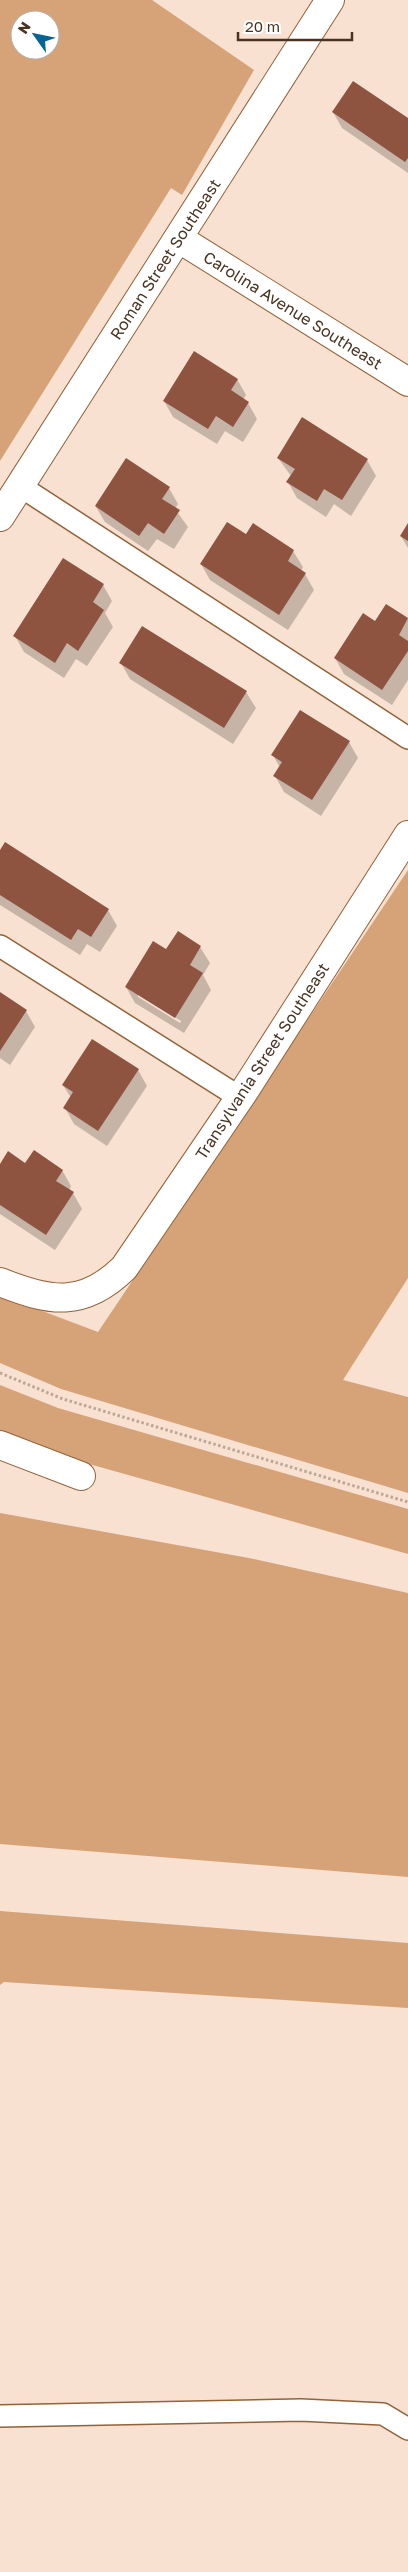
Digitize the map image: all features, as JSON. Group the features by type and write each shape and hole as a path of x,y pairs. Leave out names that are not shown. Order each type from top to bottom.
{"street":[{"name":"Roman Street Southeast","path":"0,517 330,0"},
{"name":"Carolina Avenue Southeast","path":"178,238 408,382"},
{"name":"Transylvania Street Southeast","path":"0,1282 32,1295 66,1299 96,1291 110,1282 138,1250 408,835"},
{"path":"0,1445 81,1476"}],"lane":[{"path":"20,486 408,738"},
{"path":"0,946 239,1097"},
{"path":"0,2416 301,2410 383,2414 408,2429"}],"path":[{"path":"0,1374 63,1399 408,1502"}],"shaded area":[{"path":"0,0 152,0 254,70 182,195 171,188 0,461"},
{"path":"408,870 408,1278 343,1380 408,1397 408,1493 61,1389 0,1363 0,1295 98,1332"},
{"path":"0,1385 58,1408 408,1509 408,1554 43,1451 0,1434"},
{"path":"0,1513 249,1558 408,1593 408,1877 0,1844"},
{"path":"0,1911 408,1943 408,2008 4,1982 0,1985"}],"building":[{"path":"353,81 408,118 408,158 405,162 332,112"},
{"path":"194,351 238,379 231,390 249,402 233,427 216,416 208,429 163,401"},
{"path":"302,417 368,459 342,500 324,489 317,501 286,482 295,469 277,458"},
{"path":"126,458 170,487 162,499 180,510 164,534 148,523 139,536 95,506"},
{"path":"227,522 246,534 253,523 294,550 288,561 306,573 279,615 200,564"},
{"path":"408,523 408,541 400,536"},
{"path":"63,558 104,584 93,602 104,610 78,651 67,643 55,663 13,636"},
{"path":"386,604 408,618 399,635 408,641 408,651 382,690 334,658 363,613 375,621"},
{"path":"142,626 247,691 224,728 119,663"},
{"path":"300,710 350,741 312,800 273,776 282,762 271,755"},
{"path":"5,842 109,909 91,937 78,929 71,940 0,895 0,850"},
{"path":"178,931 201,946 190,965 203,973 175,1018 125,987 153,941 166,949"},
{"path":"0,992 27,1010 0,1051"},
{"path":"92,1039 139,1069 98,1131 63,1108 73,1092 62,1085"},
{"path":"34,1150 63,1170 56,1181 74,1192 46,1235 0,1205 0,1164 8,1151 25,1163"}]}
